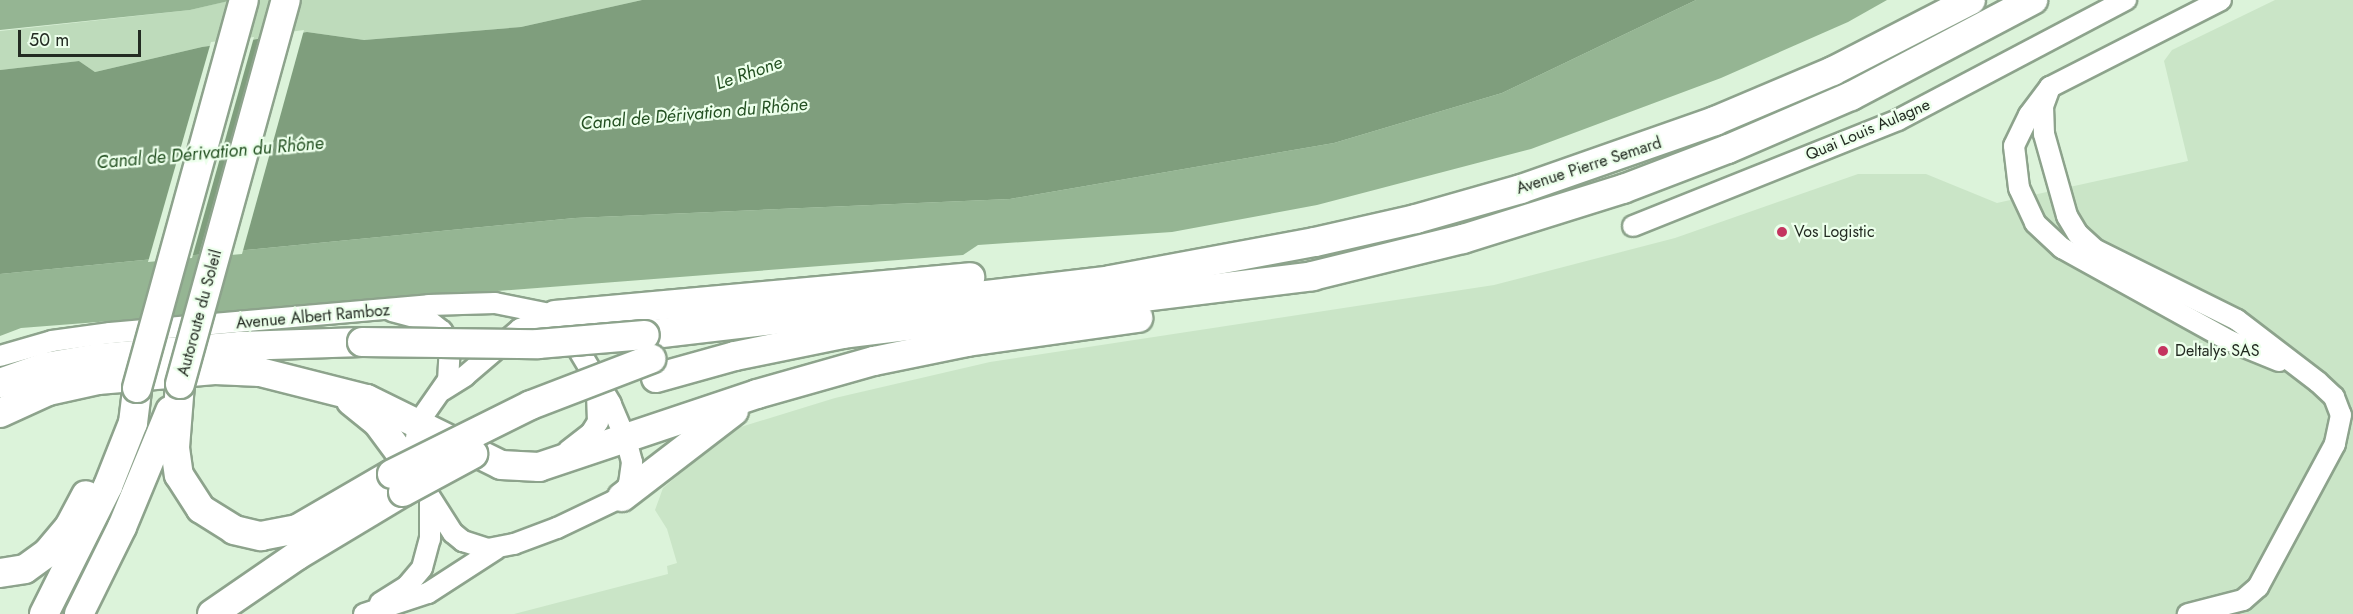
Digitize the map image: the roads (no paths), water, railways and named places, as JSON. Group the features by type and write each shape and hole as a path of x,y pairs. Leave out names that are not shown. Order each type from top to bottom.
{"highway":[{"path":"44,614 75,559 133,423 137,388 244,0"},
{"name":"Autoroute du Soleil","path":"78,614 123,527 180,384 286,0"},
{"name":"Avenue Pierre Semard","path":"1185,265 1416,219 1610,160 1833,71 1971,0"},
{"name":"Avenue Pierre Semard","path":"1312,276 1462,239 1673,171 1851,96 2033,0"},
{"path":"180,384 175,448 179,475 201,509 234,530 261,536 297,529 403,479 529,427 651,358 759,330 866,307 1110,279 1185,265"},
{"path":"555,315 861,285 1185,265"},
{"path":"0,382 45,367 99,358 240,346 362,342 538,344 651,358 745,354 843,334 1312,276"},
{"path":"0,413 32,396 66,386 117,377 215,370 277,374 338,390 395,410 501,465 549,466 757,394 922,350 1241,301 1312,276"},
{"path":"0,573 19,571 38,561 69,527 100,466 118,419 137,388"},
{"path":"338,390 377,422 403,479"},
{"path":"622,497 757,394"},
{"path":"212,614 403,479"}],"street":[{"name":"Quai Louis Aulagne","path":"1633,226 1898,120 2126,0"},
{"path":"2221,0 2050,87 2029,115 2014,146 2019,188 2035,223 2046,235 2230,341 2300,370"},
{"path":"2050,87 2043,106 2044,134 2067,216 2078,234 2096,250 2237,320 2334,397 2341,415 2335,444 2258,587 2243,600 2188,614"},
{"name":"Avenue Albert Ramboz","path":"0,356 52,341 110,333 495,303 555,315"},
{"path":"392,311 422,317 447,337 452,360 443,390"},
{"path":"363,614 428,594 496,549 557,528 622,497 632,468 626,440 596,378 555,315 520,329 465,376 443,390 418,423 403,479 430,499 442,519 463,541 496,549"},
{"path":"549,466 596,427 600,411 596,378"},
{"path":"363,614 407,586 422,568 430,539 430,499"}],"water":[{"path":"642,0 1696,0 1502,93 1334,143 1010,199 575,218 0,274 0,70 79,61 95,72 202,47 307,32 364,40 521,27"}],"place":[{"name":"Vos Logistic","path":"1782,232"},
{"name":"Deltalys SAS","path":"2163,351"}],"water label":[{"name":"Le Rhone","path":"749,73"},
{"name":"Canal de Dérivation du Rhône","path":"694,114"},
{"name":"Canal de Dérivation du Rhône","path":"210,153"}]}
